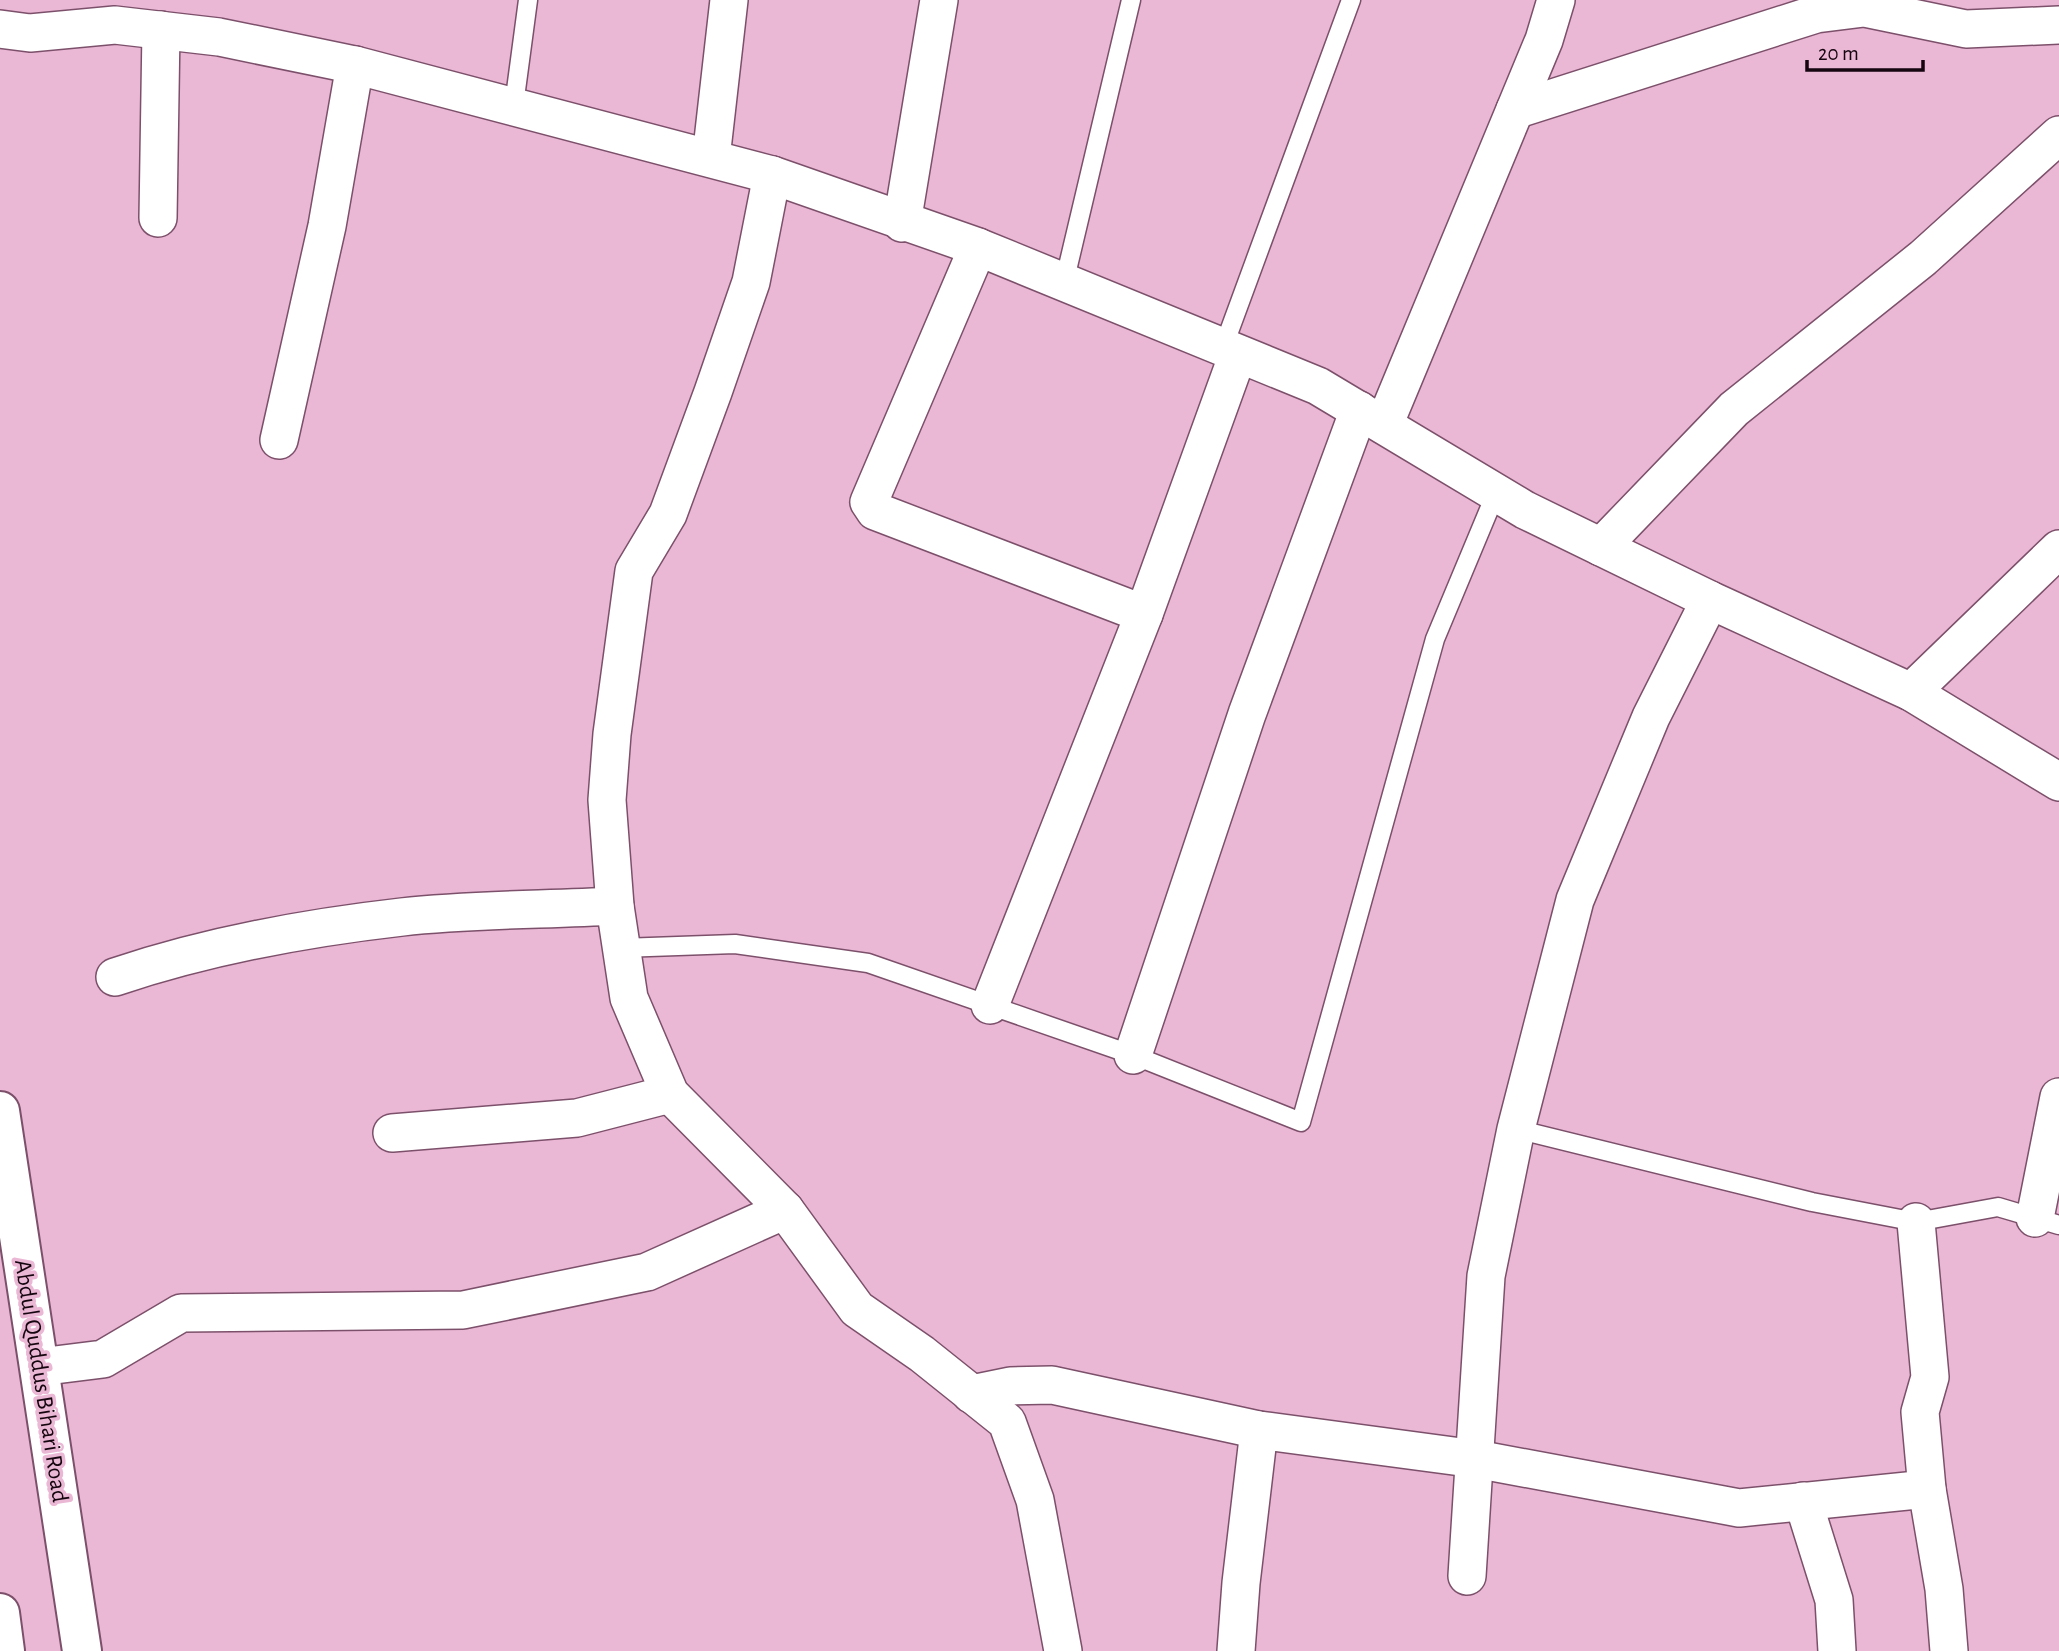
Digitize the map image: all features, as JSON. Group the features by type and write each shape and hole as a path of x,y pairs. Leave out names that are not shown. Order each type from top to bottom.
{"main road":[{"name":"Abdul Quddus Bihari Road","path":"0,1111 82,1651"},
{"path":"0,1613 5,1651"}],"street":[{"path":"711,158 729,0"},
{"path":"902,223 939,0"},
{"path":"1133,1055 1247,714 1371,418 1515,110 1544,40 1556,0"},
{"path":"1515,110 1816,14 1864,8 1966,29 2059,25"},
{"path":"0,57 15,31 115,25 219,37 355,65 711,158 772,175 902,223 978,247 1318,386 1496,493 1710,600 1911,692 2059,782"},
{"path":"158,218 161,30"},
{"path":"279,440 327,226 355,65"},
{"path":"1601,547 1734,409 1923,258 2059,135"},
{"path":"772,175 751,282 713,392 668,514 634,571 607,800 614,906 629,998 670,1094 785,1210 857,1309 922,1354 1007,1422 1035,1500 1063,1651"},
{"path":"978,247 869,502 875,511 1144,614"},
{"path":"990,1005 1144,614 1231,351"},
{"path":"1911,692 2059,549"},
{"path":"1467,1576 1486,1276 1516,1129 1575,900 1651,717 1710,600"},
{"path":"115,977 190,955 302,932 403,917 614,906"},
{"path":"392,1133 577,1118 670,1094"},
{"path":"2047,1222 2059,1097"},
{"path":"39,1367 103,1359 181,1313 463,1310 647,1272 785,1210"},
{"path":"1916,1222 1930,1377 1920,1412 1927,1489 1944,1589 1949,1651"},
{"path":"971,1394 1010,1386 1052,1385 1259,1430 1476,1459 1739,1508 1927,1489"},
{"path":"1236,1651 1259,1430"},
{"path":"1804,1501 1834,1600 1837,1651"}],"lane":[{"path":"514,105 528,0"},
{"path":"1064,283 1131,0"},
{"path":"1231,351 1351,0"},
{"path":"621,948 735,944 868,963 1133,1055 1301,1122 1435,639 1496,493"},
{"path":"1516,1129 1812,1202 1916,1222 1998,1207 2047,1222"}]}
